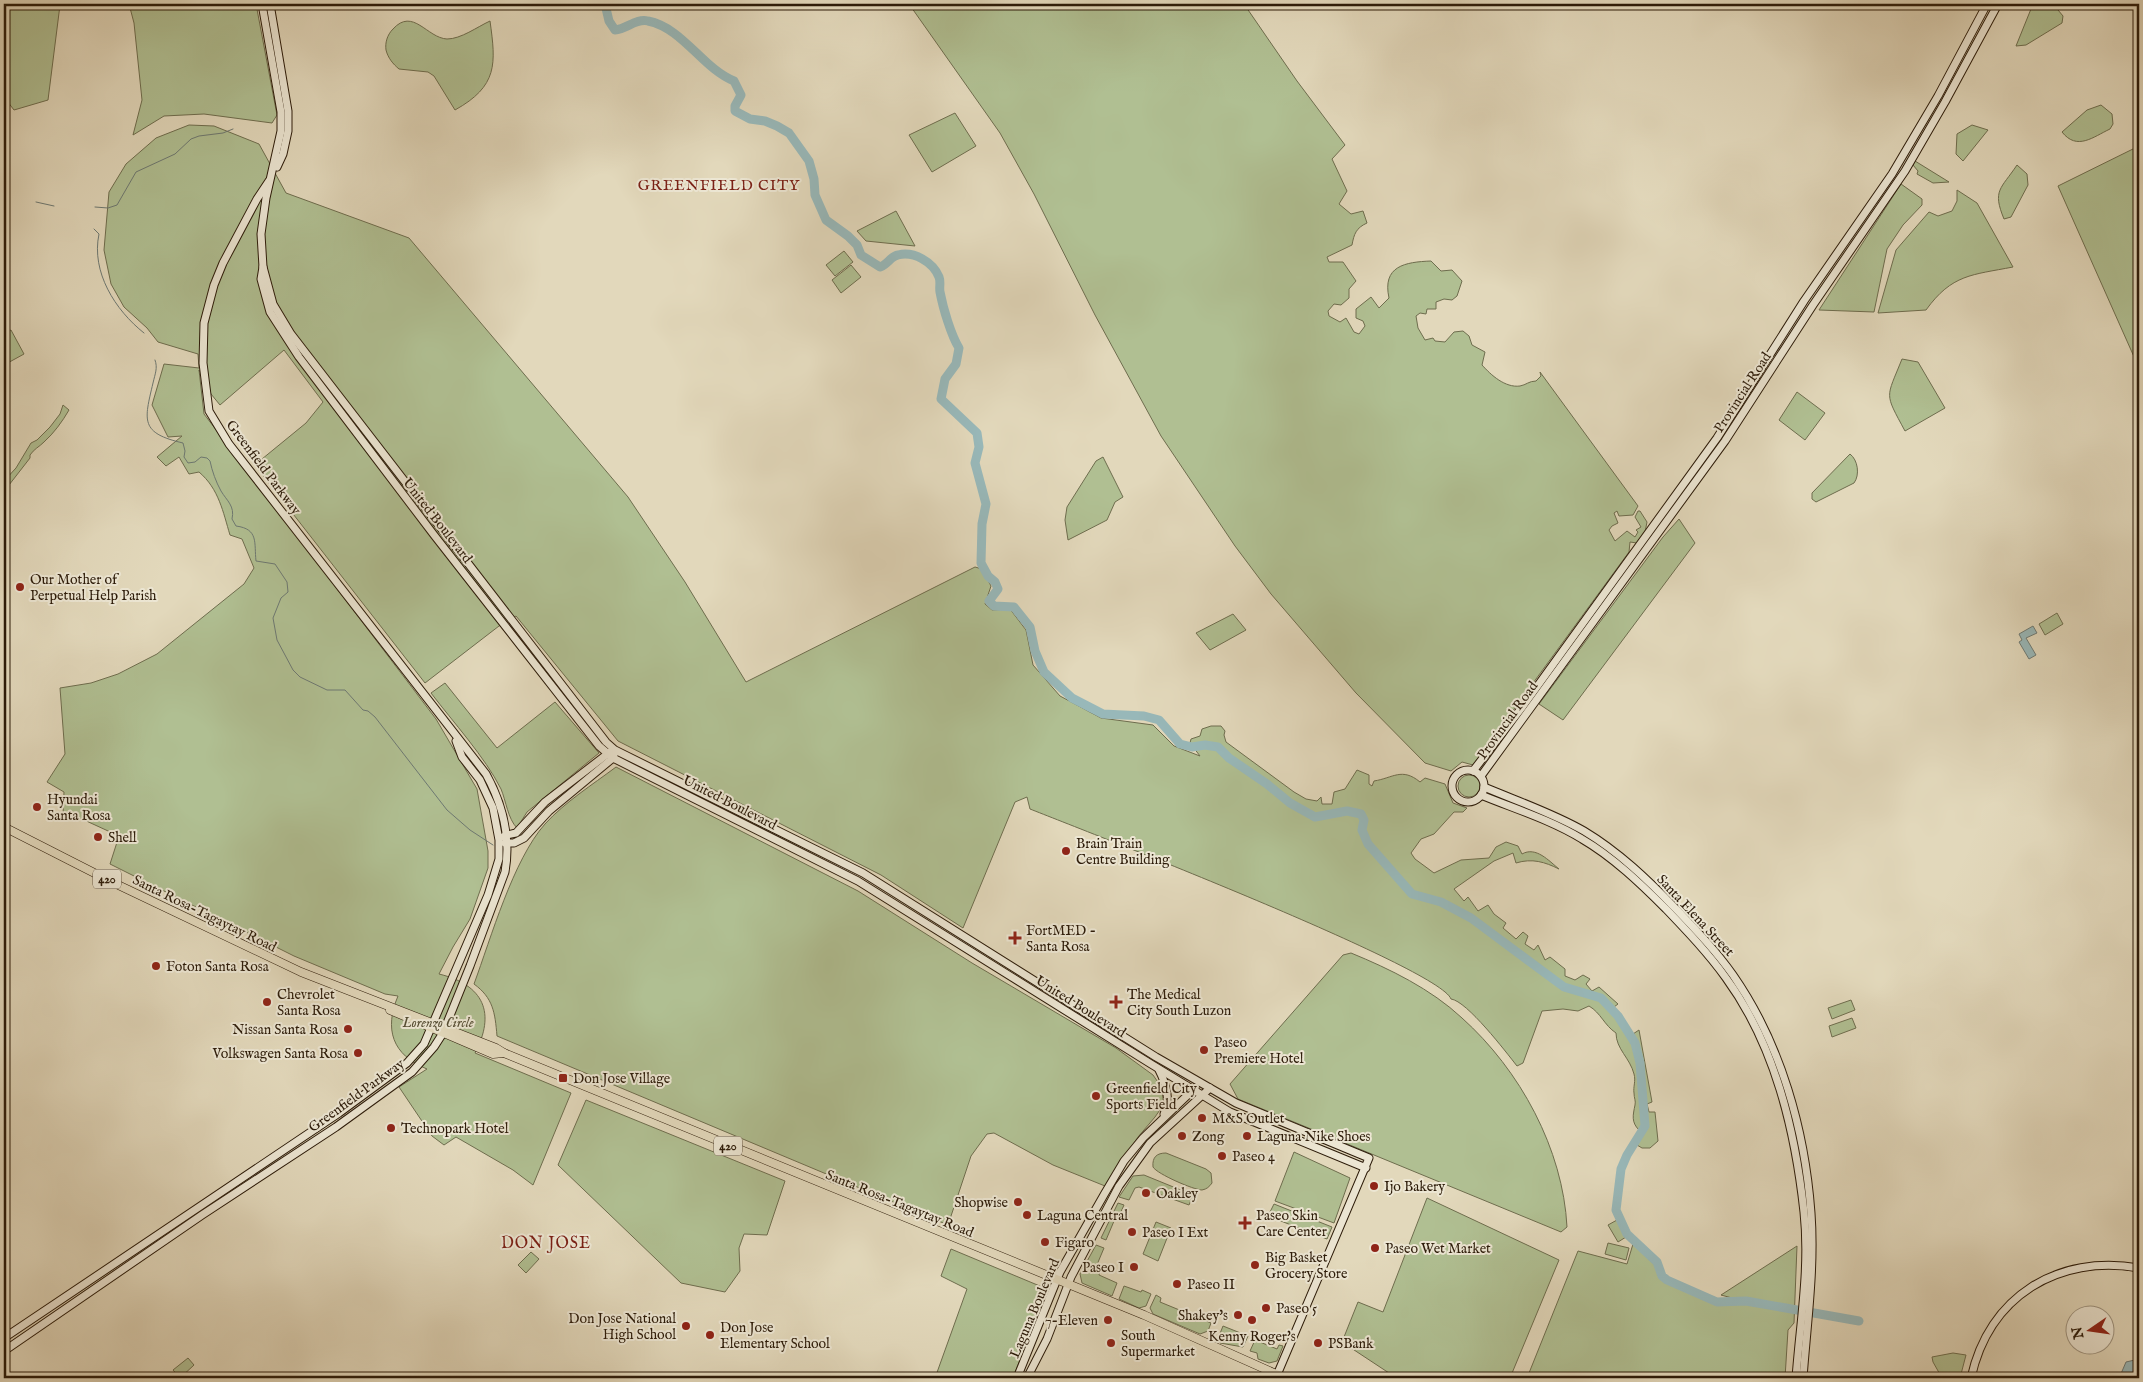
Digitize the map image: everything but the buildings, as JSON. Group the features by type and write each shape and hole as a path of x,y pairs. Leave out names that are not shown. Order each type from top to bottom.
{"main road":[{"path":"262,4 281,112 281,131 272,176"},
{"name":"Greenfield Parkway","path":"4,1351 202,1215 344,1121 412,1072 434,1048 444,1030 502,882 507,860 507,834 501,806 486,774 229,444 209,411 204,381 202,341 208,306 224,263 283,154 289,125 286,96 270,4"},
{"name":"Provincial Road","path":"1481,776 1725,441 1820,294 1905,171 1942,109 1998,4"},
{"path":"1985,7 1992,14"},
{"name":"Provincial Road","path":"1474,771 1717,438 1813,288 1897,166 1938,96 1985,7"},
{"name":"United Boulevard","path":"272,176 266,198 262,234 263,267 273,304 291,334 614,754 858,881 1230,1112 1366,1168 1369,1158 1236,1103 1200,1083 863,874 614,754"},
{"name":"United Boulevard","path":"263,267 260,279 270,312 299,357 440,543 606,753"},
{"path":"1813,288 1820,294"},
{"path":"1739,404 1746,408"},
{"path":"1620,573 1627,578"},
{"name":"Greenfield Parkway","path":"4,1338 339,1113 407,1063 424,1044 493,882 499,860 499,840 493,808 488,794 462,757 453,733"},
{"path":"606,753 614,754 549,811 524,838 507,844 499,840 507,834 516,833 545,802 606,753"},
{"path":"1464,770 1474,771 1481,776 1484,787 1481,795 1475,800 1467,802 1456,796 1453,782 1457,775 1464,770"},
{"name":"Santa Elena Street","path":"1484,787 1566,822 1615,852 1655,887 1714,950 1734,976 1763,1028 1786,1083 1796,1119 1811,1212 1811,1285 1805,1309 1796,1378"},
{"name":"Santa Elena Street","path":"1481,795 1582,839 1609,858 1649,892 1710,956 1727,979 1756,1030 1784,1098 1804,1213 1806,1270 1803,1378"},
{"name":"Santa Rosa-Tagaytay Road","path":"4,827 201,925 301,972 444,1030 493,1054 504,1054 1144,1315 1285,1378"},
{"path":"1159,1069 1168,1096 1167,1108 1162,1117"},
{"name":"Laguna Boulevard","path":"1017,1378 1056,1280 1124,1161 1162,1117 1200,1083"},
{"name":"Laguna Boulevard","path":"1027,1378 1047,1339 1068,1285 1119,1186 1150,1143 1210,1088"},
{"path":"1124,1161 1132,1166"},
{"path":"1277,1375 1366,1168"},
{"path":"1971,1378 1979,1351 1994,1324 2011,1304 2037,1284 2061,1272 2085,1266 2112,1265 2139,1268"}],"green space":[{"path":"4,4 72,4 60,5 48,100 14,110 4,97"},
{"path":"129,4 256,4 277,115 272,123 204,114 164,116 133,135 142,100 134,23"},
{"path":"909,4 1244,4 1297,81 1345,145 1332,159 1347,191 1339,204 1351,214 1363,211 1367,223 1356,232 1352,245 1327,257 1329,262 1343,262 1356,281 1349,289 1349,298 1341,305 1334,304 1328,311 1329,316 1340,322 1346,318 1354,332 1359,334 1365,326 1363,321 1356,318 1356,309 1371,297 1379,308 1389,298 1388,287 1392,272 1404,265 1431,261 1441,271 1452,270 1462,281 1457,296 1452,300 1444,299 1436,302 1436,309 1427,309 1426,314 1420,313 1416,316 1418,328 1425,340 1433,338 1435,341 1445,342 1454,332 1463,331 1469,336 1472,345 1485,352 1482,365 1494,377 1509,385 1520,386 1536,381 1541,376 1540,372 1638,506 1633,515 1619,516 1617,511 1614,513 1618,523 1609,530 1615,541 1627,531 1635,537 1638,532 1636,530 1641,527 1635,517 1638,511 1640,511 1647,522 1645,532 1637,543 1630,542 1629,552 1473,765 1462,762 1451,771 1425,763 1356,693 1271,594 1235,546 1161,436 1095,315 1034,194 1000,133"},
{"path":"2033,4 2053,4 2063,16 2062,23 2026,45 2016,46"},
{"path":"407,21 414,22 433,34 447,39 463,35 490,21 493,50 491,73 487,83 479,92 455,110 434,76 428,72 399,69 391,61 386,50 387,39 391,31 400,23"},
{"path":"2101,105 2112,114 2113,124 2110,129 2079,142 2073,141 2062,132 2087,110"},
{"path":"955,113 976,146 932,172 909,135"},
{"name":"Lorenzo Circle","path":"189,125 214,126 259,144 286,193 409,238 628,497 685,582 746,682 975,567 982,569 991,586 985,604 992,610 1010,609 1026,630 1033,665 1060,696 1101,718 1153,725 1174,746 1200,756 1190,743 1191,739 1200,736 1202,729 1211,726 1221,726 1225,731 1226,742 1306,799 1317,801 1321,797 1322,804 1332,804 1334,792 1345,789 1357,770 1369,775 1369,784 1372,786 1374,781 1403,774 1420,782 1425,778 1445,784 1453,803 1467,808 1463,812 1454,812 1434,834 1421,839 1411,853 1415,859 1434,873 1461,860 1489,858 1496,847 1506,842 1518,846 1522,854 1527,852 1537,853 1559,869 1538,861 1516,863 1513,853 1494,861 1454,889 1464,901 1468,897 1478,911 1488,905 1494,914 1506,923 1503,928 1516,939 1523,932 1528,936 1525,944 1534,950 1538,945 1545,960 1550,957 1565,969 1565,976 1575,980 1583,975 1590,979 1586,984 1592,991 1599,987 1618,1004 1614,1007 1633,1034 1639,1030 1652,1102 1647,1104 1649,1112 1655,1112 1658,1141 1650,1148 1642,1148 1637,1145 1639,1130 1633,1118 1635,1077 1632,1068 1618,1044 1616,1033 1589,1006 1578,1011 1563,1009 1542,1011 1523,1063 1517,1066 1496,1039 1467,1008 1451,999 1432,983 1388,959 1256,900 1030,809 1027,797 1015,802 963,928 881,875 618,741 516,616 499,626 425,683 258,469 263,465 262,459 306,423 323,402 284,350 220,405 211,394 199,370 204,414 436,719 477,789 488,851 488,868 470,919 439,974 467,985 476,993 482,1003 485,1013 485,1025 475,1053 571,1093 533,1185 513,1170 456,1137 444,1145 432,1136 399,1087 427,1069 406,1056 394,1040 392,1019 398,996 385,994 294,956 110,864 119,836 82,819 63,815 64,792 47,782 65,754 60,688 91,683 118,674 157,654 244,584 254,568 242,539 230,535 216,493 206,479 199,472 189,474 179,457 166,466 157,457 182,436 168,437 152,405 164,364 199,368 198,354 158,342 147,328 124,307 111,284 104,250 109,192 126,164 156,138"},
{"path":"1972,125 1988,130 1963,161 1956,154 1957,134"},
{"path":"2139,146 2139,368 2058,186"},
{"path":"1915,161 1949,182 1933,183 1917,174 1918,171 1913,165"},
{"path":"2017,165 2027,174 2028,185 2011,217 2004,219 1999,202 2000,190"},
{"path":"1901,184 1922,199 1922,205 1903,225 1887,249 1874,312 1819,310"},
{"path":"1957,190 1977,203 2013,267 1964,278 1945,289 1926,310 1878,313 1896,250 1929,212 1938,216 1952,211 1957,201"},
{"path":"896,211 915,246 866,241 857,231"},
{"path":"844,251 853,262 835,276 826,265"},
{"path":"851,265 861,277 841,293 832,280"},
{"path":"11,330 24,354 4,365 4,333"},
{"path":"1902,359 1918,362 1945,408 1905,431 1893,409 1890,395 1890,389"},
{"path":"1797,392 1825,413 1805,440 1779,420"},
{"path":"63,405 69,410 64,419 51,435 30,455 30,458 9,485 4,481 16,468 31,443 37,440 50,427 60,414"},
{"path":"1850,454 1855,460 1857,468 1857,476 1854,483 1816,502 1812,499 1812,493"},
{"path":"1103,457 1123,497 1115,502 1107,520 1068,540 1065,520 1067,507 1096,461"},
{"path":"1679,519 1695,543 1563,720 1539,704 1663,537"},
{"path":"2057,613 2063,624 2045,635 2039,624"},
{"path":"1233,614 1246,630 1210,650 1196,633"},
{"path":"445,683 497,748 555,702 599,753 527,812 517,828 511,820 501,789 494,777 478,752 431,693"},
{"path":"616,767 858,891 972,963 1116,1048 1153,1075 1162,1088 1164,1104 1138,1137 1105,1186 1053,1165 994,1133 987,1134 971,1156 948,1225 497,1036 492,1006 485,995 474,984 513,878 533,839 545,824 570,801"},
{"path":"1469,775 1479,782 1480,786 1473,796 1469,797 1459,790 1458,786 1465,776"},
{"path":"1351,953 1395,973 1437,998 1462,1018 1502,1062 1520,1086 1547,1140 1564,1198 1567,1227 1561,1232 1238,1099 1230,1084 1343,955"},
{"path":"1851,1000 1855,1010 1832,1019 1828,1008"},
{"path":"1852,1018 1856,1028 1832,1037 1829,1026"},
{"path":"586,1100 785,1181 767,1235 744,1234 739,1248 740,1271 725,1292 681,1283 558,1165"},
{"path":"1294,1152 1350,1178 1334,1223 1275,1201"},
{"path":"1166,1153 1206,1169 1211,1173 1212,1183 1209,1187 1202,1190 1161,1174 1153,1167 1153,1161 1158,1155"},
{"path":"1144,1175 1193,1195 1189,1205 1139,1187 1135,1188 1129,1200 1119,1197 1133,1176"},
{"path":"1427,1198 1559,1260 1510,1378 1387,1378 1389,1373 1342,1342 1358,1302 1383,1312"},
{"path":"1118,1203 1124,1205 1120,1214 1117,1214 1106,1240 1101,1238"},
{"path":"1274,1204 1332,1227 1327,1239 1268,1216"},
{"path":"1617,1220 1626,1237 1618,1242 1608,1225"},
{"path":"1156,1222 1171,1228 1158,1261 1143,1254"},
{"path":"1608,1243 1629,1248 1626,1260 1605,1254"},
{"path":"1633,1244 1655,1265 1667,1280 1717,1302 1743,1301 1721,1295 1797,1246 1794,1323 1788,1330 1785,1378 1527,1378 1578,1251 1627,1264"},
{"path":"1096,1245 1104,1248 1096,1267 1100,1269 1099,1275 1117,1283 1112,1296 1082,1283 1080,1274"},
{"path":"951,1249 1047,1289 1013,1378 935,1378 967,1289 941,1276"},
{"path":"531,1252 539,1259 526,1273 518,1265"},
{"path":"1124,1286 1151,1294 1146,1306 1139,1308 1119,1299"},
{"path":"1156,1295 1161,1298 1160,1302 1211,1323 1208,1331 1200,1334 1153,1314 1150,1308"},
{"path":"1223,1326 1248,1336 1243,1347 1220,1343 1219,1336"},
{"path":"1255,1340 1277,1349 1279,1345 1283,1346 1277,1361 1269,1363 1258,1359 1257,1353 1250,1351"},
{"path":"1953,1353 1966,1355 1960,1378 1942,1378 1932,1357"},
{"path":"188,1358 194,1365 180,1378 173,1370"}],"water":[{"path":"2033,626 2037,633 2026,638 2036,655 2029,659 2019,642 2022,640 2019,634"},
{"path":"2139,1359 2139,1378 2102,1378 2102,1375 2120,1376 2126,1362"}],"waterway":[{"path":"605,4 609,21 615,30 644,20 660,25 672,32 712,67 734,81 741,95 735,106 735,111 750,119 765,121 789,133 809,161 814,179 815,195 826,220 848,236 857,245 861,255 880,267 896,256 904,254 916,256 928,262 936,272 940,279 940,292 945,313 959,348 956,364 945,379 941,399 977,433 979,447 975,463 986,504 982,524 981,563 998,589 989,601 994,606 1014,607 1030,627 1035,651 1044,672 1072,698 1103,714 1144,716 1159,720 1180,744 1192,747 1205,745 1218,747 1229,758 1267,784 1290,803 1315,817 1347,811 1361,814 1364,820 1362,830 1368,844 1412,894 1441,902 1471,918 1564,987 1601,998 1618,1016 1635,1043 1640,1063 1645,1126 1627,1155 1621,1169 1616,1210 1627,1234 1657,1262 1662,1276 1667,1280 1717,1302 1746,1301 1859,1321"},
{"path":"95,207 108,208 117,205 136,172 175,154 191,139 223,133 233,129"},
{"path":"36,202 54,206"},
{"path":"94,229 99,234 97,248 99,262 102,276 108,289 115,302 133,324 144,333"},
{"path":"155,360 156,371 148,407 148,424 159,435 183,443 184,457 188,463 195,462 201,457 207,458 210,461 217,484 231,507 232,519 236,526 249,530 254,538 256,561 275,564 287,582 288,592 281,598 273,618 277,640 293,670 300,677 327,690 345,690 363,710 368,711 375,717 447,810 470,830 493,845"}],"place":[{"name":"Our Mother of Perpetual Help Parish","path":"20,587"},
{"name":"Hyundai Santa Rosa","path":"37,807"},
{"name":"Shell","path":"98,837"},
{"name":"Brain Train Centre Building","path":"1066,851"},
{"name":"FortMED - Santa Rosa","path":"1015,938"},
{"name":"Foton Santa Rosa","path":"156,966"},
{"name":"Chevrolet Santa Rosa","path":"267,1002"},
{"name":"The Medical City South Luzon","path":"1116,1002"},
{"name":"Nissan Santa Rosa","path":"348,1029"},
{"name":"Paseo Premiere Hotel","path":"1204,1050"},
{"name":"Volkswagen Santa Rosa","path":"358,1053"},
{"name":"Don Jose Village","path":"563,1078"},
{"name":"Greenfield City Sports Field","path":"1096,1096"},
{"name":"M&S Outlet","path":"1202,1118"},
{"name":"Technopark Hotel","path":"391,1128"},
{"name":"Zong","path":"1182,1136"},
{"name":"Laguna Nike Shoes","path":"1247,1136"},
{"name":"Paseo 4","path":"1222,1156"},
{"name":"Ijo Bakery","path":"1374,1186"},
{"name":"Oakley","path":"1146,1193"},
{"name":"Shopwise","path":"1018,1202"},
{"name":"Laguna Central","path":"1027,1215"},
{"name":"Paseo Skin Care Center","path":"1245,1223"},
{"name":"Paseo I Ext","path":"1132,1232"},
{"name":"Figaro","path":"1045,1242"},
{"name":"Paseo Wet Market","path":"1375,1248"},
{"name":"Big Basket Grocery Store","path":"1255,1265"},
{"name":"Paseo I","path":"1134,1267"},
{"name":"Paseo II","path":"1177,1284"},
{"name":"Paseo 5","path":"1266,1308"},
{"name":"Shakey's","path":"1238,1315"},
{"name":"7-Eleven","path":"1108,1320"},
{"name":"Kenny Roger's","path":"1252,1320"},
{"name":"Don Jose National High School","path":"686,1326"},
{"name":"Don Jose Elementary School","path":"710,1335"},
{"name":"South Supermarket","path":"1111,1343"},
{"name":"PSBank","path":"1318,1343"}],"district":[{"name":"GREENFIELD CITY","path":"719,185"},
{"name":"DON JOSE","path":"546,1242"}]}
